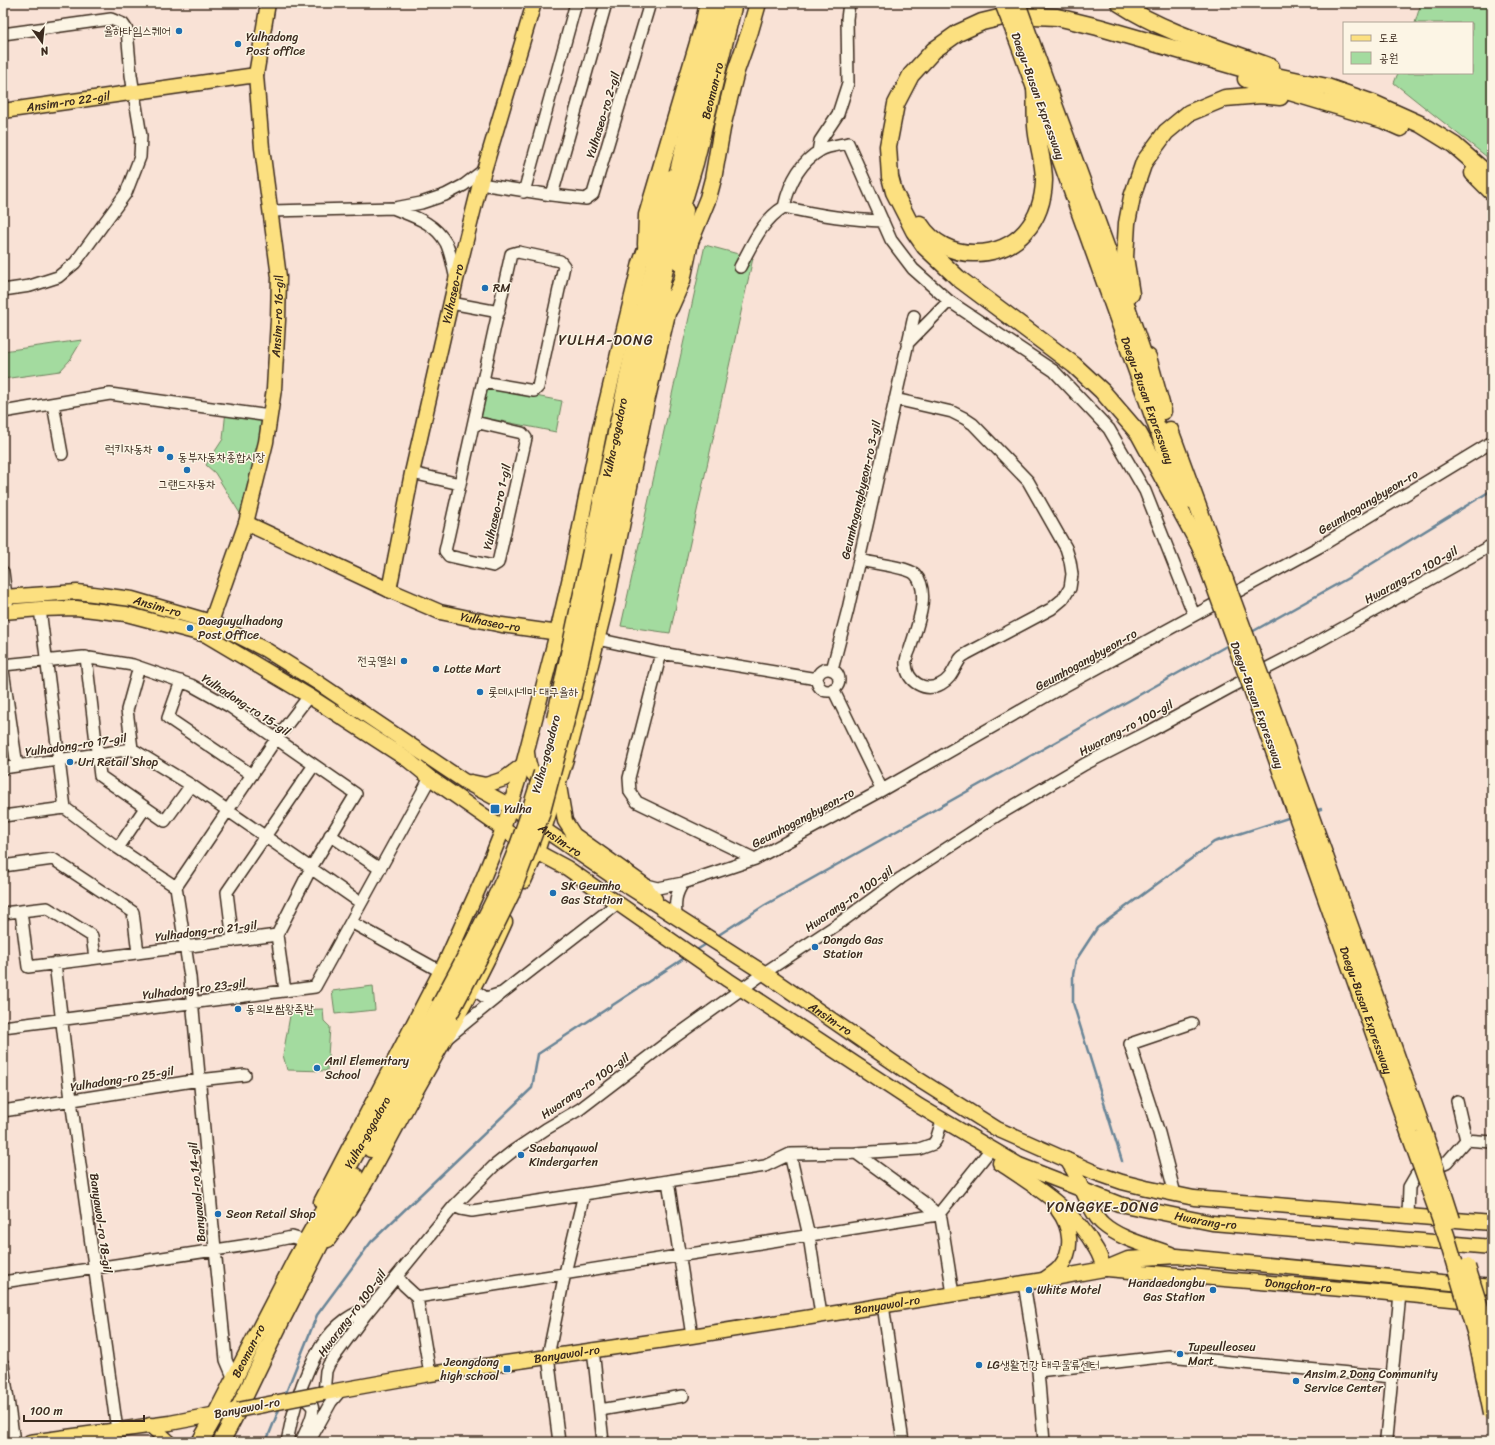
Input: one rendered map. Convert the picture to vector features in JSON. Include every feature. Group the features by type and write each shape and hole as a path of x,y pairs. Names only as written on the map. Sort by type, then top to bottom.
{"highway":[{"path":"646,245 647,215 703,26 708,3"},
{"name":"Beoman-ro","path":"687,133 722,3"},
{"name":"Beoman-ro","path":"690,178 734,3"},
{"path":"670,308 682,281 690,242 708,198 723,123 736,71 758,3"},
{"name":"Daegu-Busan Expressway","path":"1003,3 1024,40 1108,252 1220,584 1484,1321 1492,1360"},
{"name":"Daegu-Busan Expressway","path":"1017,3 1035,89 1202,550 1220,584"},
{"path":"1119,3 1154,23 1373,103 1420,124 1454,145 1492,178"},
{"path":"1202,550 1139,434 1102,391 1068,360 958,278 925,247 919,239 894,192 890,177 888,146 896,104 911,75 934,50 958,33 982,22 1011,15 1057,17 1106,29 1248,70 1327,87"},
{"path":"1035,89 1036,127 1042,156 1044,179 1040,207 1030,227 1012,244 991,252 964,253 950,249 936,242 924,231 913,213 905,196 900,180 898,137 907,103 930,67 953,46 980,32 1016,24 1057,27 1096,36 1183,60 1383,120 1419,136 1451,156 1478,177 1492,192"},
{"path":"1163,412 1132,304 1125,256 1132,197 1144,162 1166,132 1189,113 1225,98 1261,95 1340,108"},
{"name":"Yulha-gogadoro","path":"303,1262 351,1183 444,1010 488,941 512,892 541,815 572,698 597,551 637,334 687,133"},
{"name":"Yulha-gogadoro","path":"597,551 669,250 690,178"},
{"name":"Daegu-Busan Expressway","path":"1418,1136 1476,1335 1492,1414"},
{"name":"Beoman-ro","path":"200,1442 234,1379 303,1262"},
{"name":"Beoman-ro","path":"221,1442 238,1410 303,1262"}],"main road":[{"name":"Ansim-ro 16-gil","path":"211,622 246,523 266,442 274,389 279,277 262,148 256,75 268,3"},
{"name":"Yulhaseo-ro","path":"389,590 412,473 456,280 484,169 534,3"},
{"name":"Ansim-ro 22-gil","path":"3,111 256,75"},
{"path":"303,1262 302,1240 331,1180 440,971 483,880 503,830 515,809 523,765 570,577 600,428 640,263 687,133"},
{"path":"303,1262 346,1216 489,960 537,852 559,786 572,740 607,601 647,402 670,308 678,265 690,178"},
{"name":"Yulhaseo-ro","path":"246,523 389,590 440,612 502,624 597,639"},
{"name":"Ansim-ro","path":"4,597 77,592 132,599 211,622 266,650 464,781 515,809 615,878 764,973 913,1076 975,1116 997,1129 1067,1160"},
{"name":"Ansim-ro","path":"6,612 76,608 126,614 206,635 309,696 408,760 430,778 503,830 537,852 567,868 741,989 918,1106"},
{"path":"527,749 529,767 533,773 543,782 559,786"},
{"path":"464,781 486,785 504,779 523,765"},
{"path":"559,786 565,821 574,835 643,884 664,909"},
{"path":"483,880 493,880 509,886 514,902"},
{"path":"918,1106 940,1127 987,1154 1063,1207 1087,1235 1097,1250 1104,1269 1128,1259 1177,1256 1492,1287"},
{"name":"Hwarang-ro","path":"918,1106 1019,1165 1119,1204 1212,1223 1492,1247"},
{"path":"1067,1160 1102,1224 1120,1236 1177,1256"},
{"name":"Hwarang-ro","path":"1067,1160 1096,1174 1122,1182 1175,1194 1217,1200 1492,1223"},
{"path":"1043,1280 1058,1269 1064,1261 1070,1245 1069,1232 1065,1219 1044,1193"},
{"name":"Banyawol-ro","path":"30,1442 216,1414 430,1374 593,1349 692,1336 1104,1269"},
{"name":"Dongchon-ro","path":"1104,1269 1492,1303"},
{"path":"150,1425 169,1442"}],"street":[{"path":"524,192 576,3"},
{"path":"552,196 606,3"},
{"name":"Yulhaseo-ro 2-gil","path":"480,184 552,196 586,199 593,194 650,3"},
{"path":"818,152 820,141 838,114 848,83 847,19 849,3"},
{"path":"3,34 111,19 123,24 127,30 133,93 141,136 140,156 126,193 75,263 58,277 30,286 3,290"},
{"path":"740,267 763,225 784,207 788,191 799,169 822,149 848,143 891,240 913,269 949,301 1054,371 1110,429 1146,491 1194,615"},
{"path":"271,211 395,208 421,203 446,195 464,185 484,169"},
{"path":"784,207 851,220 883,221"},
{"path":"395,208 420,218 435,228 446,244 456,280"},
{"name":"Yulhaseo-ro 1-gil","path":"473,427 479,423 522,433 526,438 498,563 494,566 449,556 446,551 460,484 511,254 518,252 560,261 564,266 538,388 534,391 483,382"},
{"path":"907,344 949,301"},
{"path":"451,302 499,312"},
{"name":"Geumhogangbyeon-ro 3-gil","path":"832,670 859,560 914,316"},
{"path":"3,412 110,394 270,416"},
{"path":"859,560 905,569 913,573 919,579 923,591 920,613 906,663 908,674 914,682 922,686 932,688 948,679 955,671 959,659 1050,609 1063,599 1070,588 1072,574 1066,548 1028,481 1018,470 973,424 964,418 952,412 895,399"},
{"path":"53,404 62,454"},
{"name":"Geumhogangbyeon-ro","path":"643,884 658,888 683,882 755,859 882,790 1050,694 1319,547 1492,442"},
{"path":"412,473 460,484"},
{"name":"Hwarang-ro 100-gil","path":"324,1393 326,1371 329,1364 365,1315 454,1206 494,1166 513,1151 580,1109 741,989 841,922 907,874 998,815 1085,764 1314,644 1492,545"},
{"path":"3,572 6,612"},
{"path":"40,609 65,808"},
{"path":"597,639 662,653 817,679"},
{"path":"662,653 628,778 630,792 638,802 755,859"},
{"path":"86,657 100,776 165,821 191,784"},
{"name":"Yulhadong-ro 15-gil","path":"3,665 86,657 139,667 191,685 229,706 356,794 330,836"},
{"path":"132,749 127,710 139,667"},
{"path":"3,670 17,766"},
{"path":"823,670 832,670 837,674 839,681 836,687 826,690 822,689 818,683 818,676 823,670"},
{"path":"181,681 168,718 252,775"},
{"path":"833,689 882,790"},
{"path":"3,816 65,808 118,848 176,887 276,739 309,696"},
{"name":"Yulhadong-ro 17-gil","path":"3,768 132,749 191,784 361,903"},
{"path":"233,941 227,892 314,765"},
{"name":"Yulhadong-ro 23-gil","path":"3,1027 315,987 430,778"},
{"path":"118,848 145,808"},
{"path":"285,990 277,935 311,868 330,836 380,869"},
{"path":"3,866 53,859 133,912 138,953"},
{"path":"676,917 676,893 683,882"},
{"name":"Banyawol-ro 14-gil","path":"176,887 192,1002 226,1360 234,1379"},
{"path":"444,1041 502,993 618,903"},
{"path":"3,913 47,908 92,936 95,958"},
{"name":"Yulhadong-ro 21-gil","path":"20,910 28,967 277,935"},
{"path":"351,922 440,971"},
{"name":"Banyawol-ro 18-gil","path":"55,963 71,1100 117,1430"},
{"path":"474,986 477,992 486,998 502,993"},
{"path":"1175,1194 1159,1133 1130,1044 1192,1023"},
{"name":"Yulhadong-ro 25-gil","path":"3,1110 199,1080 245,1075"},
{"path":"1457,1101 1466,1140"},
{"path":"454,1206 461,1209 472,1210 765,1166 790,1154 856,1153 919,1149 933,1144 936,1140 940,1127"},
{"path":"1466,1140 1492,1142"},
{"path":"1408,1216 1409,1187 1416,1175 1447,1162 1466,1140"},
{"path":"856,1153 926,1204 941,1218 953,1294"},
{"path":"790,1154 809,1236 821,1315"},
{"path":"417,1297 938,1215 987,1154"},
{"path":"668,1181 692,1336"},
{"path":"559,1442 548,1356 565,1273 584,1194"},
{"path":"3,1282 268,1242 292,1237 302,1240"},
{"path":"397,1276 417,1297 430,1374"},
{"path":"1024,1283 1038,1370 1044,1442"},
{"path":"1386,1438 1400,1294"},
{"path":"883,1305 903,1442"},
{"path":"287,1442 293,1414 304,1381 320,1346 328,1334 350,1316 359,1312 365,1315"},
{"path":"593,1349 604,1442"},
{"path":"1038,1370 1169,1356 1392,1377"},
{"path":"3,1364 14,1442"},
{"path":"309,1442 331,1402 341,1390"},
{"path":"600,1410 683,1396"},
{"path":"301,1442 313,1412 312,1406 303,1397"}],"green space":[{"path":"1421,3 1492,3 1492,161 1394,83 1398,74 1473,74 1473,22 1415,22"},
{"path":"705,245 753,258 670,633 621,626"},
{"path":"82,340 70,360 60,371 3,379 3,351"},
{"path":"487,387 562,401 556,432 481,417"},
{"path":"226,410 270,416 246,523 215,473 206,465 223,439"},
{"path":"373,986 375,1010 335,1014 332,991"},
{"path":"323,1009 324,1021 330,1027 327,1071 287,1070 283,1055 291,1010"}],"waterway":[{"path":"1250,633 1350,577 1492,490"},
{"path":"717,936 765,905 1230,644"},
{"path":"1314,811 1321,809"},
{"path":"1122,1161 1073,1003 1073,975 1076,960 1097,928 1214,842 1291,817"},
{"path":"695,951 708,943"},
{"path":"285,1395 317,1315 371,1242 532,1088 538,1054 686,957"},
{"path":"266,1442 280,1407"}],"place":[{"name":"율하타임스퀘어","path":"179,31"},
{"name":"Yulhadong Post office","path":"238,44"},
{"name":"RM","path":"485,288"},
{"name":"럭키자동차","path":"161,449"},
{"name":"동부자동차종합시장","path":"170,457"},
{"name":"그랜드자동차","path":"187,470"},
{"name":"Daeguyulhadong Post Office","path":"190,628"},
{"name":"전국열쇠","path":"404,661"},
{"name":"Lotte Mart","path":"436,669"},
{"name":"롯데시네마 대구율하","path":"480,692"},
{"name":"Uri Retail Shop","path":"70,762"},
{"name":"Yulha","path":"495,809"},
{"name":"SK Geumho Gas Station","path":"553,893"},
{"name":"Dongdo Gas Station","path":"815,947"},
{"name":"동의보쌈왕족발","path":"238,1009"},
{"name":"Anil Elementary School","path":"317,1068"},
{"name":"Saebanyawol Kindergarten","path":"521,1155"},
{"name":"Seon Retail Shop","path":"218,1214"},
{"name":"White Motel","path":"1029,1290"},
{"name":"Handaedongbu Gas Station","path":"1213,1290"},
{"name":"Tupeulleoseu Mart","path":"1180,1354"},
{"name":"LG생활건강 대구물류센터","path":"979,1365"},
{"name":"Jeongdong high school","path":"507,1369"},
{"name":"Ansim 2 Dong Community Service Center","path":"1296,1381"}],"district":[{"name":"YULHA-DONG","path":"606,340"},
{"name":"YONGGYE-DONG","path":"1103,1207"}]}
